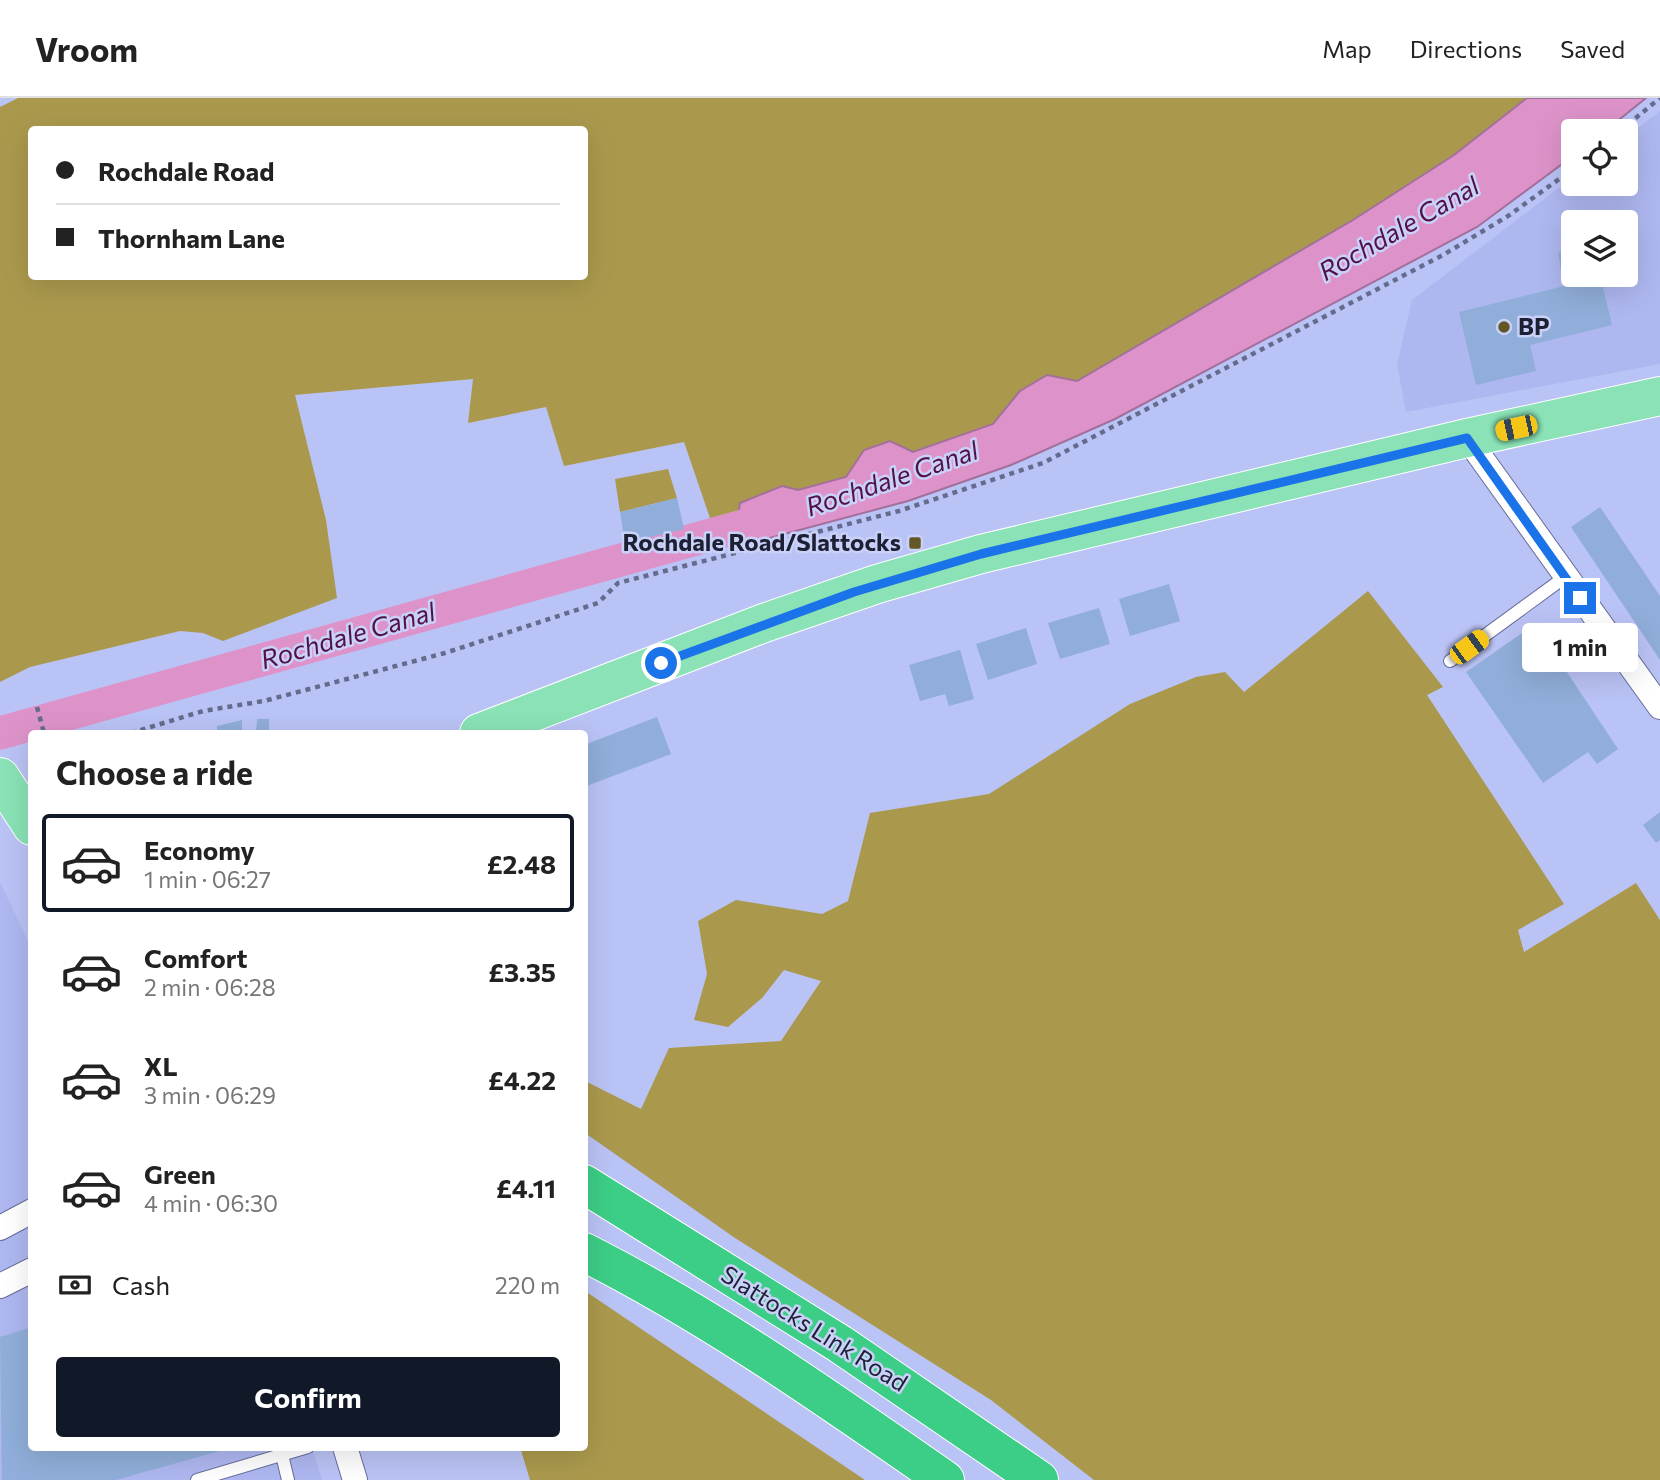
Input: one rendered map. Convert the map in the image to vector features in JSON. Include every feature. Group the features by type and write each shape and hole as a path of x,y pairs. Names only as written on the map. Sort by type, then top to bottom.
{"highway":[{"name":"Slattocks Link Road","path":"588,1187 839,1344 1039,1480"},
{"name":"Slattocks Link Road","path":"588,1254 633,1276 811,1387 945,1480"}],"main road":[{"path":"487,730 764,623 877,584 981,554 1467,438 1660,396"},
{"path":"0,776 28,789"},
{"path":"0,776 28,820"}],"street":[{"path":"1467,438 1564,577 1660,707"},
{"path":"0,1228 28,1213"},
{"path":"0,1286 28,1272"},
{"path":"346,1451 355,1480"}],"lane":[{"path":"1450,661 1564,577"},
{"path":"197,1480 295,1451"},
{"path":"282,1455 288,1480"}],"path":[{"path":"1635,119 1660,98"},
{"path":"141,730 203,711 264,701 445,653 598,603 618,583 899,511 1043,463 1443,255 1508,216 1561,178"},
{"path":"37,707 43,730"}],"shaded area":[{"path":"18,98 1526,98 1454,155 1353,220 1076,382 1047,375 1020,391 993,424 912,452 890,441 864,450 846,477 798,490 712,524 684,442 564,466 546,407 468,423 473,379 295,395 326,520 337,598 223,641 203,633 180,631 30,667 0,682 0,107"},
{"path":"1660,111 1660,364 1406,412 1397,364 1412,300 1561,186 1561,196 1638,196 1638,128"},
{"path":"668,469 677,498 620,512 615,479"},
{"path":"1368,591 1443,687 1427,695 1564,904 1518,930 1524,952 1636,883 1660,920 1660,1480 1094,1480 991,1400 735,1238 588,1135 588,1082 641,1109 669,1048 781,1041 821,981 784,970 762,998 728,1027 694,1020 707,974 698,921 736,900 822,914 848,901 870,813 989,794 1130,704 1196,677 1225,672 1244,692"},
{"path":"0,882 28,941 28,1451 313,1451 322,1480 0,1480"},
{"path":"588,1293 865,1480 530,1480 521,1451 588,1451"}],"water":[{"path":"1527,98 1646,98 1620,119 1561,119 1561,165 1477,227 1115,419 1011,465 908,501 762,540 737,536 717,543 712,524 738,516 740,503 782,486 798,490 846,477 864,450 890,441 913,452 993,424 1020,391 1047,375 1077,381 1353,220 1454,155"}],"building":[{"path":"1561,287 1603,287 1612,325 1530,345 1536,371 1476,385 1459,312"},
{"path":"677,498 684,529 625,543 620,512"},
{"path":"1600,507 1660,596 1660,660 1571,527"},
{"path":"1169,584 1180,621 1130,636 1119,599"},
{"path":"1099,608 1110,644 1060,659 1048,623"},
{"path":"1535,624 1618,749 1597,764 1588,752 1543,783 1466,672"},
{"path":"1026,628 1037,664 988,680 976,644"},
{"path":"960,650 974,699 949,706 945,694 920,701 909,665"},
{"path":"657,717 671,754 588,785 588,743"},
{"path":"257,719 269,719 269,730 256,730"},
{"path":"242,720 242,730 217,730 217,726"},
{"path":"1660,812 1660,840 1656,843 1643,825"},
{"path":"28,1328 28,1451 219,1451 116,1480 2,1480 0,1337"}],"waterway":[{"name":"Rochdale Canal","path":"0,733 757,522"}],"place":[{"name":"BP","path":"1504,327"},
{"name":"Rochdale Road/Slattocks","path":"915,543"}],"route":[{"path":"661,663 764,623 877,584 981,554 1467,438 1580,598"}]}
